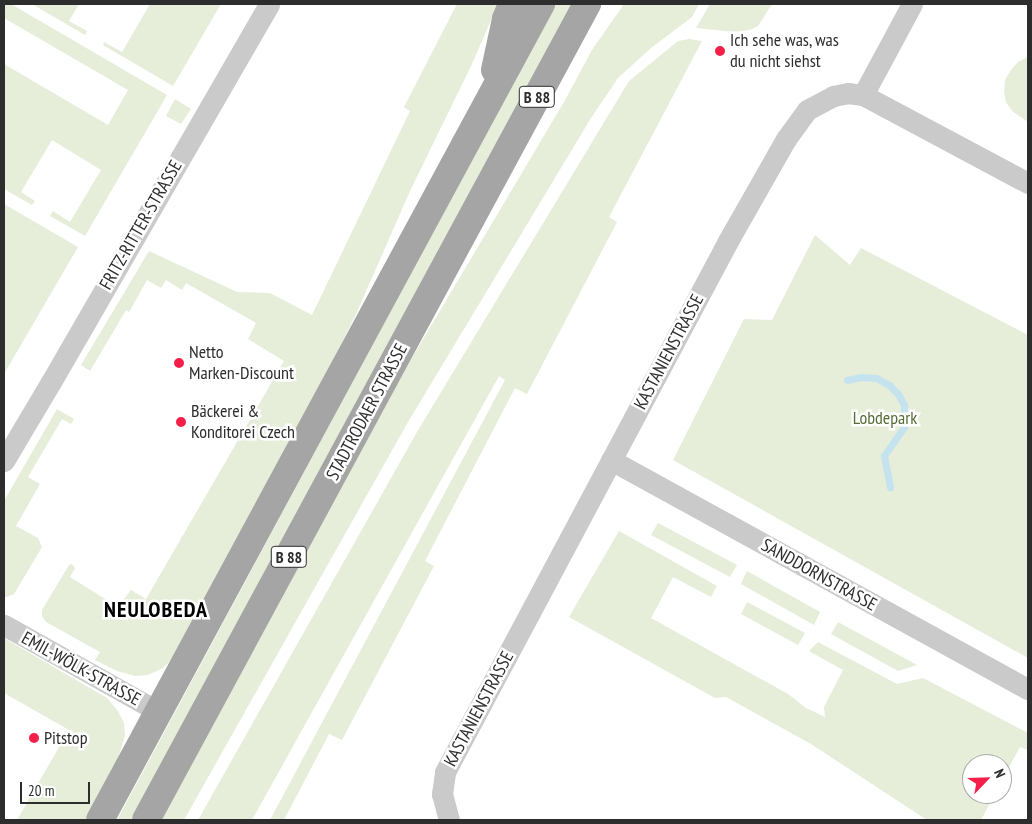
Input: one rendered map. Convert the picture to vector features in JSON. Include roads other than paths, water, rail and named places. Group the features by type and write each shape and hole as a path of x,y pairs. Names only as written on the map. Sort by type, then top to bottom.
{"main road":[{"path":"486,105 506,20 512,4"},
{"name":"B 88","path":"100,820 541,4"},
{"name":"STADTRODAER STRASSE","path":"146,820 582,15 599,4"}],"street":[{"name":"FRITZ-RITTER-STRASSE","path":"7,449 51,382 269,4"},
{"path":"863,95 912,4"},
{"name":"KASTANIENSTRASSE","path":"449,820 442,794 445,772 728,241 796,123 808,110 822,100 848,93 863,95 1028,183"},
{"name":"SANDDORNSTRASSE","path":"610,460 1028,689"},
{"name":"EMIL-WÖLK-STRASSE","path":"4,625 159,712"}],"waterway":[{"path":"847,380 861,377 876,378 889,385 898,394 904,405 904,427 884,456 890,487"}],"place":[{"name":"Ich sehe was, was du nicht siehst","path":"720,51"},
{"name":"Netto Marken-Discount","path":"179,363"},
{"name":"Bäckerei & Konditorei Czech","path":"181,422"},
{"name":"Pitstop","path":"34,738"}],"district":[{"name":"NEULOBEDA","path":"156,610"}],"park label":[{"name":"Lobdepark","path":"885,418"}]}
